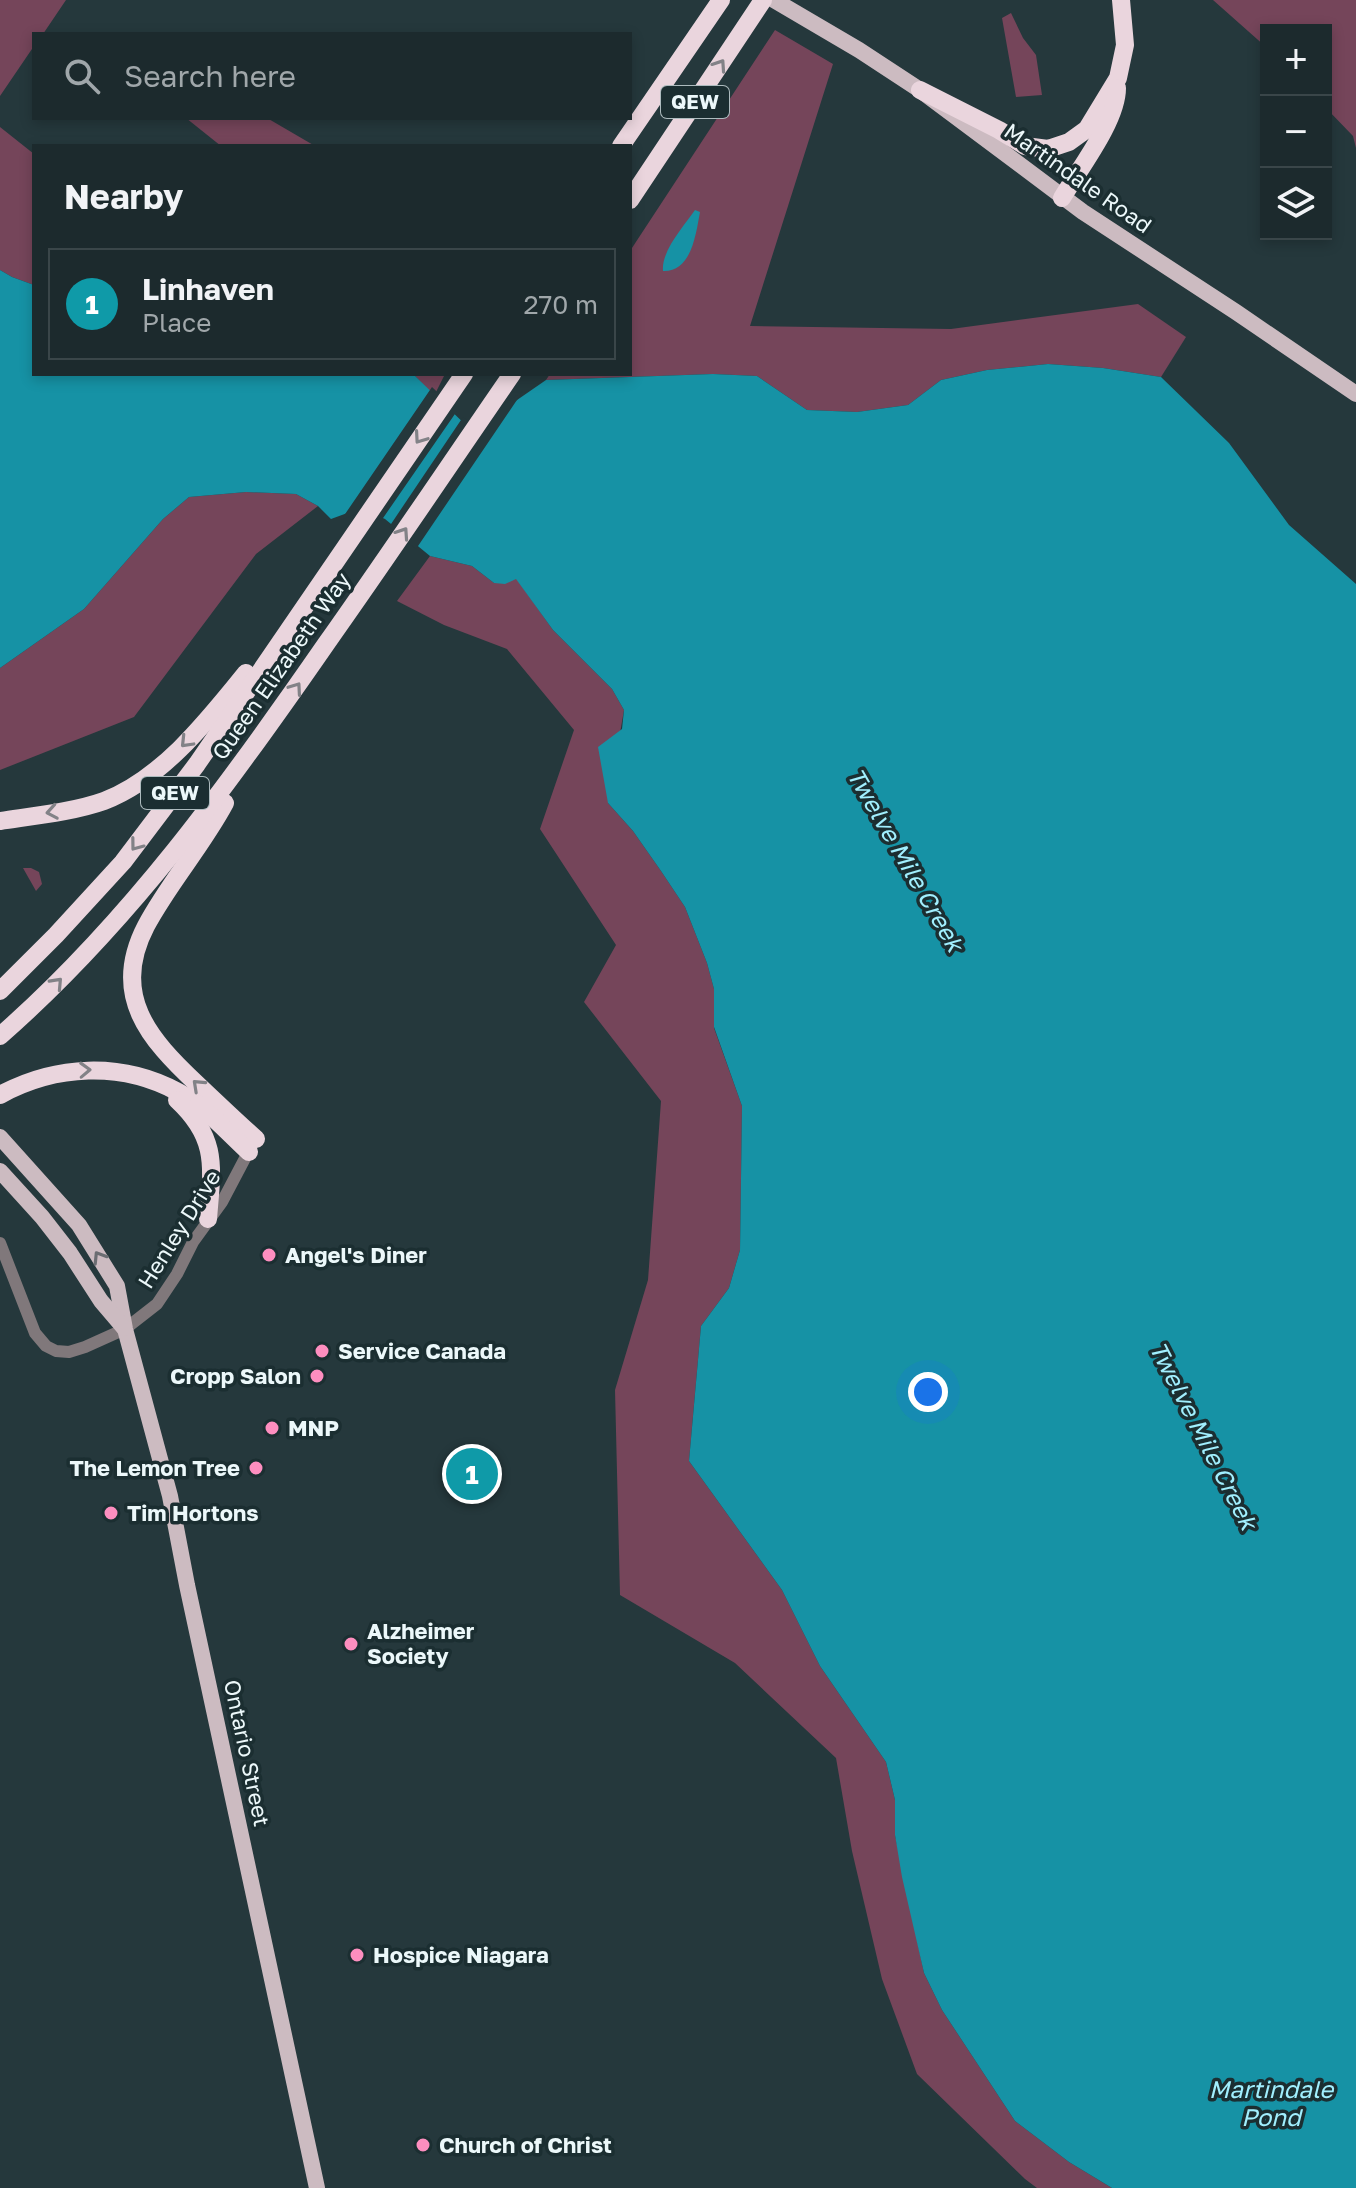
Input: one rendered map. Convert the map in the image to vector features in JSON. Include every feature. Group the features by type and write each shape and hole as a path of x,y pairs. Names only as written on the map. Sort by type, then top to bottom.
{"highway":[{"name":"QEW","path":"622,144 721,0"},
{"path":"1062,198 1091,151 1117,99 1125,45 1121,0"},
{"name":"QEW","path":"632,197 765,1"},
{"path":"920,90 1025,146 1048,149 1069,142 1087,129 1118,78"},
{"name":"Queen Elizabeth Way","path":"0,991 123,862 197,764 463,376"},
{"name":"Queen Elizabeth Way","path":"0,1036 41,1000 118,919 170,857 251,752 511,376"},
{"path":"0,821 103,801 133,786 178,750 213,714 325,574"},
{"path":"251,752 203,839 147,924 135,956 132,980 143,1024 156,1043 252,1145"},
{"path":"0,1095 26,1082 68,1071 122,1073 178,1092 252,1145"},
{"path":"145,1079 168,1092 182,1105 197,1122 207,1141 213,1178 208,1219"}],"main road":[{"name":"Martindale Road","path":"765,1 817,25 920,90 1062,198 1356,394"},
{"name":"Ontario Street","path":"2,1140 79,1225 117,1286 125,1329 170,1496 317,2188"},
{"name":"Ontario Street","path":"0,1171 42,1217 101,1301 125,1329"}],"street":[{"name":"Henley Drive","path":"0,1243 35,1333 46,1346 69,1352 125,1329 157,1304 193,1242 222,1202 252,1145"}],"shaded area":[{"path":"0,0 66,0 44,32 32,32 32,49 0,96"},
{"path":"1213,0 1356,0 1356,148 1353,136 1332,114 1332,24 1260,24 1260,42"},
{"path":"1011,13 1023,38 1036,55 1042,95 1016,97 1002,18"},
{"path":"775,30 833,64 750,326 951,329 1138,304 1186,337 1161,377 1048,364 987,370 941,380 908,405 857,412 807,410 757,376 713,374 546,380 549,376 632,376 632,248"},
{"path":"188,120 270,120 312,144 218,144"},
{"path":"0,127 32,152 32,284 0,270"},
{"path":"415,376 444,376 434,396"},
{"path":"246,492 296,494 318,506 256,554 134,717 0,770 0,668 84,609 163,519 189,497"},
{"path":"430,556 472,566 494,583 516,578 553,630 612,689 624,710 608,803 633,831 685,907 707,963 714,989 714,1028 742,1106 740,1250 729,1288 701,1326 689,1461 782,1590 820,1666 886,1762 895,1800 895,1835 924,1973 942,2010 1015,2121 1069,2162 1112,2188 1037,2188 917,2074 882,1979 852,1851 836,1758 735,1663 620,1595 615,1390 648,1280 661,1101 584,1002 616,945 540,829 574,730 507,649 444,625 397,601"},
{"path":"23,868 39,872 42,884 36,891"}],"water":[{"path":"695,210 700,212 691,250 680,265 663,271 669,247"},
{"path":"0,270 32,284 32,376 415,376 472,431 546,380 713,374 757,376 807,410 857,412 908,405 941,380 987,370 1048,364 1161,377 1229,443 1289,525 1356,584 1356,2188 1112,2188 1069,2162 1015,2121 942,2010 924,1973 902,1877 895,1835 895,1800 886,1762 820,1666 782,1590 689,1461 701,1326 729,1288 740,1250 742,1106 714,1027 714,989 707,963 685,907 633,831 608,803 598,747 622,729 624,710 612,689 553,630 516,579 505,584 494,583 472,566 430,556 385,519 361,508 331,519 318,506 296,494 246,492 189,497 163,519 84,609 0,668"}],"pier":[{"path":"432,387 457,411 381,521 361,512 341,520"},
{"path":"523,391 416,549 389,527 463,417 473,426"}],"place":[{"name":"Angel's Diner","path":"269,1255"},
{"name":"Service Canada","path":"322,1351"},
{"name":"Cropp Salon","path":"317,1376"},
{"name":"MNP","path":"272,1428"},
{"name":"The Lemon Tree","path":"256,1468"},
{"name":"Linhaven","path":"472,1474"},
{"name":"Tim Hortons","path":"111,1513"},
{"name":"Alzheimer Society","path":"351,1644"},
{"name":"Hospice Niagara","path":"357,1955"},
{"name":"Church of Christ","path":"423,2145"}],"water label":[{"name":"Twelve Mile Creek","path":"905,860"},
{"name":"Twelve Mile Creek","path":"1203,1436"},
{"name":"Martindale Pond","path":"1271,2104"}]}
